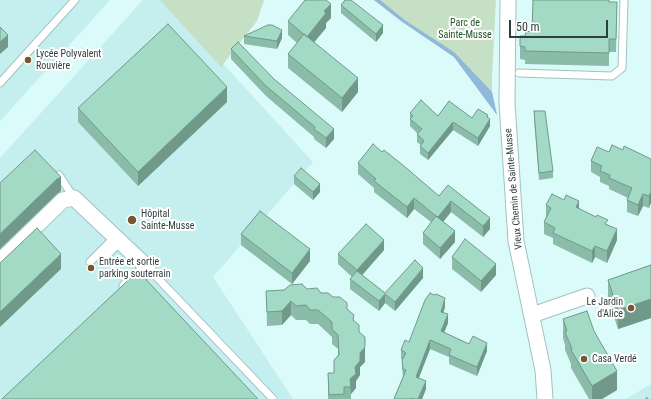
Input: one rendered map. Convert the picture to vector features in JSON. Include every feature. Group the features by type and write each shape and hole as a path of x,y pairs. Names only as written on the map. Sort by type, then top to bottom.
{"street":[{"name":"Vieux Chemin de Sainte-Musse","path":"508,0 507,103 516,241 543,370 545,399"},
{"path":"0,261 63,200 74,198 148,268 119,295"},
{"path":"532,316 587,296"}],"lane":[{"path":"0,84 76,0"},
{"path":"519,73 612,76 622,68 624,0"},
{"path":"59,175 74,198"},
{"path":"101,261 117,239"},
{"path":"90,262 117,239"},
{"path":"148,268 273,399"}],"shaded area":[{"name":"Lycée Polyvalent Rouvière","path":"0,0 110,0 0,121"},
{"name":"Hôpital Sainte-Musse","path":"143,0 165,0 313,162 213,277 293,399 0,399 0,158"},
{"path":"374,0 380,0 406,21 454,52 492,92 497,115 454,57 401,21"},
{"path":"651,384 651,399 626,399"}],"green space":[{"path":"160,0 264,0 257,21 221,67"},
{"name":"Parc de Sainte-Musse","path":"374,0 496,0 492,92 497,115 454,57 401,21"}],"building":[{"path":"305,0 326,0 331,4 324,11 326,13 307,37 288,21"},
{"path":"345,0 351,0 383,25 376,34 341,5"},
{"path":"533,0 609,0 609,2 617,2 616,39 609,39 609,53 525,51 525,47 520,46 520,36 525,36 526,31 532,32"},
{"path":"168,24 227,87 138,172 78,108"},
{"path":"268,25 272,25 282,30 277,41 244,36"},
{"path":"0,27 8,35 0,42"},
{"path":"304,34 358,78 342,98 288,54"},
{"path":"238,42 274,79 334,129 326,138 266,86 231,49"},
{"path":"421,100 438,116 449,101 472,118 478,109 488,115 487,117 490,119 478,138 453,122 428,153 420,146 424,141 417,134 422,129 410,119 413,116 410,113"},
{"path":"534,111 545,111 553,171 539,173"},
{"path":"373,144 382,152 384,150 439,196 448,185 490,218 483,226 451,201 438,217 414,198 407,207 374,181 376,179 358,163"},
{"path":"612,145 623,150 624,146 651,159 651,192 649,196 643,194 638,205 627,200 632,188 609,178 610,175 600,171 602,166 591,161 597,147 609,152"},
{"path":"35,150 61,177 57,179 0,234 0,183"},
{"path":"301,168 320,184 313,192 294,176"},
{"path":"552,194 564,200 566,195 579,201 576,207 596,217 597,215 608,220 605,224 617,229 607,251 595,246 592,251 553,233 555,228 544,222 551,208 546,205"},
{"path":"260,211 310,249 292,273 241,234"},
{"path":"436,216 455,231 440,248 423,233"},
{"path":"366,224 384,240 357,270 338,254"},
{"path":"37,228 61,254 0,312 0,263"},
{"path":"465,239 496,264 481,281 452,257"},
{"path":"415,260 423,268 395,302 385,294 379,301 350,279 357,271 385,293"},
{"path":"651,265 651,299 618,310 608,280"},
{"path":"138,271 258,399 2,399"},
{"path":"302,284 307,289 317,288 321,293 328,293 333,297 340,297 347,303 347,309 354,315 353,320 359,325 359,332 365,337 365,347 360,353 360,361 355,367 356,374 350,379 351,387 344,387 344,394 329,395 328,373 334,373 334,360 339,355 338,335 332,329 332,322 318,310 310,310 306,305 296,306 291,301 282,311 267,312 266,291 284,290 290,285"},
{"path":"430,293 445,298 441,312 448,314 441,331 469,344 473,336 487,343 477,367 449,355 451,349 430,340 416,377 426,381 418,399 394,399 406,370 403,369 402,360 406,353 401,350 405,340 409,342 425,300"},
{"path":"587,311 594,331 617,371 592,386 571,350 572,349 565,332 567,331 563,319"}],"railway":[{"path":"646,399 651,396"}],"place":[{"name":"Lycée Polyvalent Rouvière","path":"28,60"},
{"name":"Hôpital Sainte-Musse","path":"132,220"},
{"name":"Entrée et sortie parking souterrain","path":"91,268"},
{"name":"Le Jardin d'Alice","path":"631,308"},
{"name":"Casa Verdé","path":"584,359"}]}
